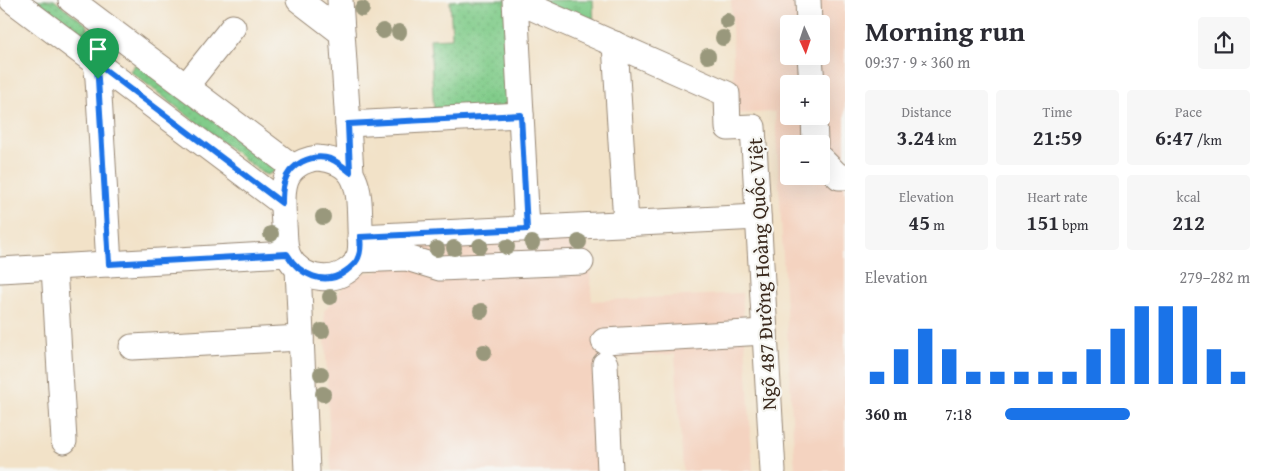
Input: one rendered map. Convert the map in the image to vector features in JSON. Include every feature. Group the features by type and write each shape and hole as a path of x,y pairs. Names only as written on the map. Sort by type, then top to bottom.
{"street":[{"path":"12,0 96,63 277,215 293,261 301,338 308,471"},
{"path":"71,0 293,167"},
{"path":"299,0 342,33"},
{"path":"340,0 350,172"},
{"path":"515,0 527,229"},
{"name":"Ngõ 487 Đường Hoàng Quốc Việt","path":"515,0 727,94 728,128 753,127 773,471"},
{"path":"808,0 809,15"},
{"path":"186,86 232,27"},
{"path":"109,264 96,63 118,35"},
{"path":"615,44 626,223"},
{"path":"348,124 521,115"},
{"path":"0,270 109,264 293,261 312,276 330,278 343,273 359,248 359,196 357,183 350,172 340,163 329,158 306,159 293,167 284,183 277,215"},
{"path":"830,168 839,178 845,177"},
{"path":"359,248 527,229 758,217"},
{"path":"359,248 407,258 440,268 581,262"},
{"path":"54,267 64,441"},
{"path":"610,471 604,353 765,332"},
{"path":"132,347 301,338"}],"shaded area":[{"path":"731,0 845,0 845,471 795,471 775,112 735,114"},
{"path":"587,237 592,301 742,293 753,471 683,471 675,354 595,359 602,471 331,471 324,311 354,273 378,272 377,246"}],"green space":[{"path":"31,0 54,0 86,24 88,33 84,36 78,36"},
{"path":"510,0 516,109 434,113 430,39 452,38 450,1"},
{"path":"531,0 593,0 594,29"},
{"path":"137,62 276,166 275,171 267,175 262,173 130,71"}],"route":[{"path":"96,63 282,203 284,183 293,167 306,159 329,158 340,163 350,172 348,124 521,115 527,229 360,237 361,249 357,260 343,273 330,278 319,278 304,273 293,264 287,254 109,264 98,79 96,63"}]}
